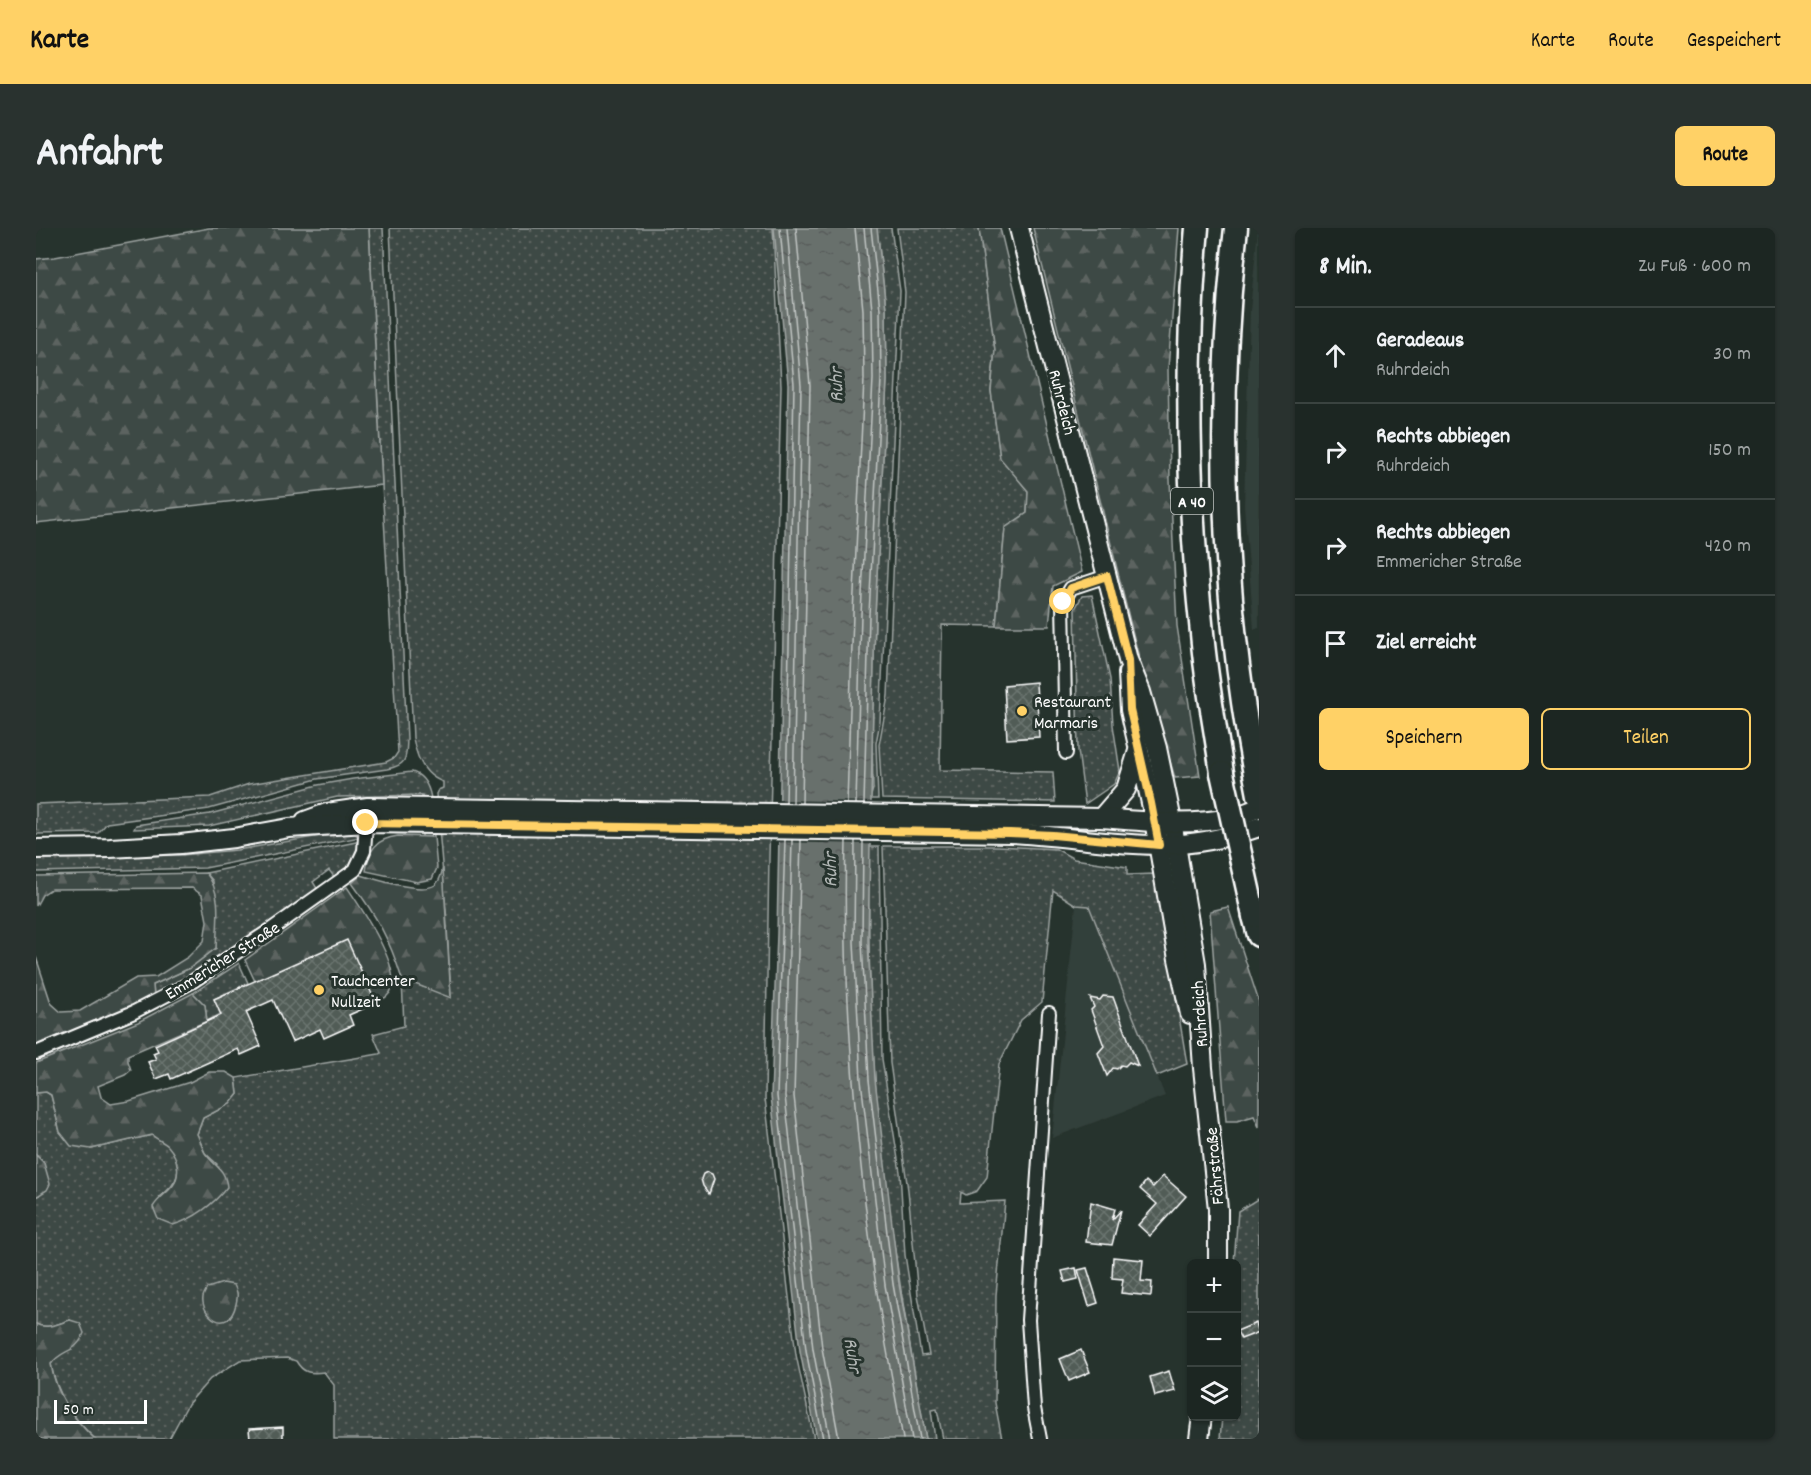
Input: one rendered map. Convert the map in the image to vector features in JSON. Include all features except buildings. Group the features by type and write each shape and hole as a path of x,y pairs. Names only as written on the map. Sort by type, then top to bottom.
{"highway":[{"name":"A 40","path":"1197,228 1192,288 1192,505 1202,634 1222,773 1256,926"},
{"name":"A 40","path":"1236,228 1225,380 1225,500 1233,619 1252,760 1259,795"}],"main road":[{"name":"Ruhrdeich","path":"1018,228 1128,660 1141,692 1156,748 1167,845 1196,964 1203,1068"},
{"name":"Ruhrdeich","path":"1128,660 1130,710 1138,749 1163,821"},
{"path":"1101,818 1126,789 1138,749"},
{"path":"289,828 327,813 368,807 422,815 1010,825 1101,818 1202,821 1232,817 1259,808"},
{"path":"36,849 180,844 234,838 289,828 366,823 422,815"},
{"path":"1010,825 1053,835 1167,845 1200,843 1233,836 1259,827"},
{"name":"Fährstraße","path":"1203,1068 1218,1209 1218,1259"},
{"path":"1199,1439 1201,1421"}],"street":[{"path":"1066,753 1063,602 1071,588 1107,576"},
{"name":"Emmericher Straße","path":"36,1053 134,1012 190,983 279,924 355,870 364,851 366,823"},
{"path":"1040,1439 1034,1408 1028,1320 1049,1013"}],"shaded area":[{"path":"1258,228 1259,628 1254,629 1244,505 1250,311"},
{"path":"1076,905 1089,906 1165,1096 1052,1138"}],"green space":[{"path":"209,228 369,228 382,485 36,523 36,259"},
{"path":"369,228 383,228 407,739 404,760 399,765 387,769 317,779 209,809 107,823 98,833 36,834 36,804 210,797 249,784 386,762 394,758 398,752"},
{"path":"390,228 773,228 781,386 765,1098 796,1355 814,1439 334,1439 334,1385 324,1372 307,1372 296,1361 287,1358 240,1360 210,1379 188,1404 169,1439 95,1439 73,1415 53,1375 51,1364 59,1354 72,1349 70,1320 49,1326 36,1324 36,1197 39,1196 44,1163 36,1155 36,1093 46,1092 51,1095 60,1132 91,1149 152,1135 169,1146 177,1161 178,1174 171,1186 159,1197 217,1164 205,1153 197,1134 203,1118 230,1104 238,1094 236,1078 381,1053 373,1034 404,1026 402,979 451,997 436,794 443,788 443,782 426,770 416,751 413,738"},
{"path":"877,228 891,228 900,291 880,722 876,743 878,799 870,799 873,789 875,615 887,380 886,309"},
{"path":"897,228 979,228 995,350 991,391 1000,457 1028,491 1027,513 1005,528 996,626 942,625 940,770 1053,772 1055,802 882,799 879,745 888,696 905,292"},
{"path":"979,228 1000,228 1082,572 1053,586 1049,626 996,626 1005,528 1027,513 1028,491 1000,458 991,391 995,350"},
{"path":"1033,228 1179,228 1168,369 1170,480 1177,626 1200,776 1175,778 1137,650"},
{"path":"1092,595 1110,679 1113,725 1120,771 1114,784 1085,804 1078,750 1075,609 1082,596"},
{"path":"412,772 420,776 429,790 434,837 422,837 422,795 337,797 209,826 134,829 136,825 210,814 318,785"},
{"path":"350,831 360,837 205,868 36,872 36,858 181,855 237,850"},
{"path":"390,837 434,837 437,868 432,879 417,882 366,871 369,857 375,846"},
{"path":"361,841 355,858 340,875 335,878 329,870 313,882 318,890 298,905 217,960 154,997 153,985 190,968 216,948 213,881 206,873"},
{"path":"883,846 998,846 1056,849 1074,859 1127,867 1127,875 1155,874 1187,1064 1157,1076 1089,906 1076,905 1053,890 1042,1002 1021,1020 999,1064 987,1177 977,1191 966,1195 961,1192 960,1203 1005,1201 996,1295 995,1403 1002,1439 943,1439 937,1409 931,1410 935,1439 926,1439 896,1260 875,1079 869,963 869,847 879,847 882,1059 900,1172 905,1255 921,1356 929,1355 918,1295 908,1190 890,1063"},
{"path":"443,868 451,998 402,979 382,928 352,883 361,875 410,887 429,887 438,881"},
{"path":"206,873 217,899 216,948 190,968 153,985 154,997 36,1047 36,957 51,1003 61,1012 80,1011 136,978 156,977 188,957 204,941 207,921 202,895 192,888 51,889 42,895 36,906 36,876"},
{"path":"347,887 385,951 393,977 392,988 388,995 376,1003 255,981 245,960"},
{"path":"1228,907 1259,1002 1259,1127 1254,1116 1237,1121 1226,1121 1210,911"},
{"path":"239,963 248,983 214,999 221,1014 207,1021 205,1005 193,993"},
{"path":"193,993 205,1005 207,1021 128,1055 131,1070 125,1075 98,1086 101,1097 111,1104 129,1101 190,1082 209,1072 226,1072 236,1078 238,1094 230,1104 203,1118 197,1134 205,1153 224,1176 227,1187 203,1210 173,1225 158,1219 153,1207 176,1180 177,1162 168,1146 152,1135 91,1149 71,1146 60,1132 51,1095 46,1092 36,1093 36,1063 138,1022"},
{"path":"36,1155 44,1163 50,1184 47,1190 36,1197"},
{"path":"1259,1198 1259,1439 1220,1439 1222,1421 1241,1421 1241,1259 1234,1259 1238,1211"},
{"path":"223,1283 234,1285 237,1296 232,1314 227,1320 221,1321 210,1316 203,1304 203,1297 207,1288"},
{"path":"70,1320 80,1323 84,1333 73,1348 60,1355 51,1364 53,1375 67,1405 95,1439 36,1439 36,1324 49,1326"}],"water":[{"name":"Ruhr","path":"774,228 877,228 886,309 887,380 875,615 868,941 875,1079 899,1284 926,1439 817,1439 800,1351 771,1096 777,934 788,384"}],"pier":[{"path":"777,800 873,802 872,844 776,842"}],"place":[{"name":"Restaurant Marmaris","path":"1022,711"},
{"name":"Tauchcenter Nullzeit","path":"319,990"}],"route":[{"path":"366,823 1010,833 1159,845 1130,710 1128,660 1107,576 1071,588 1063,602"}]}
